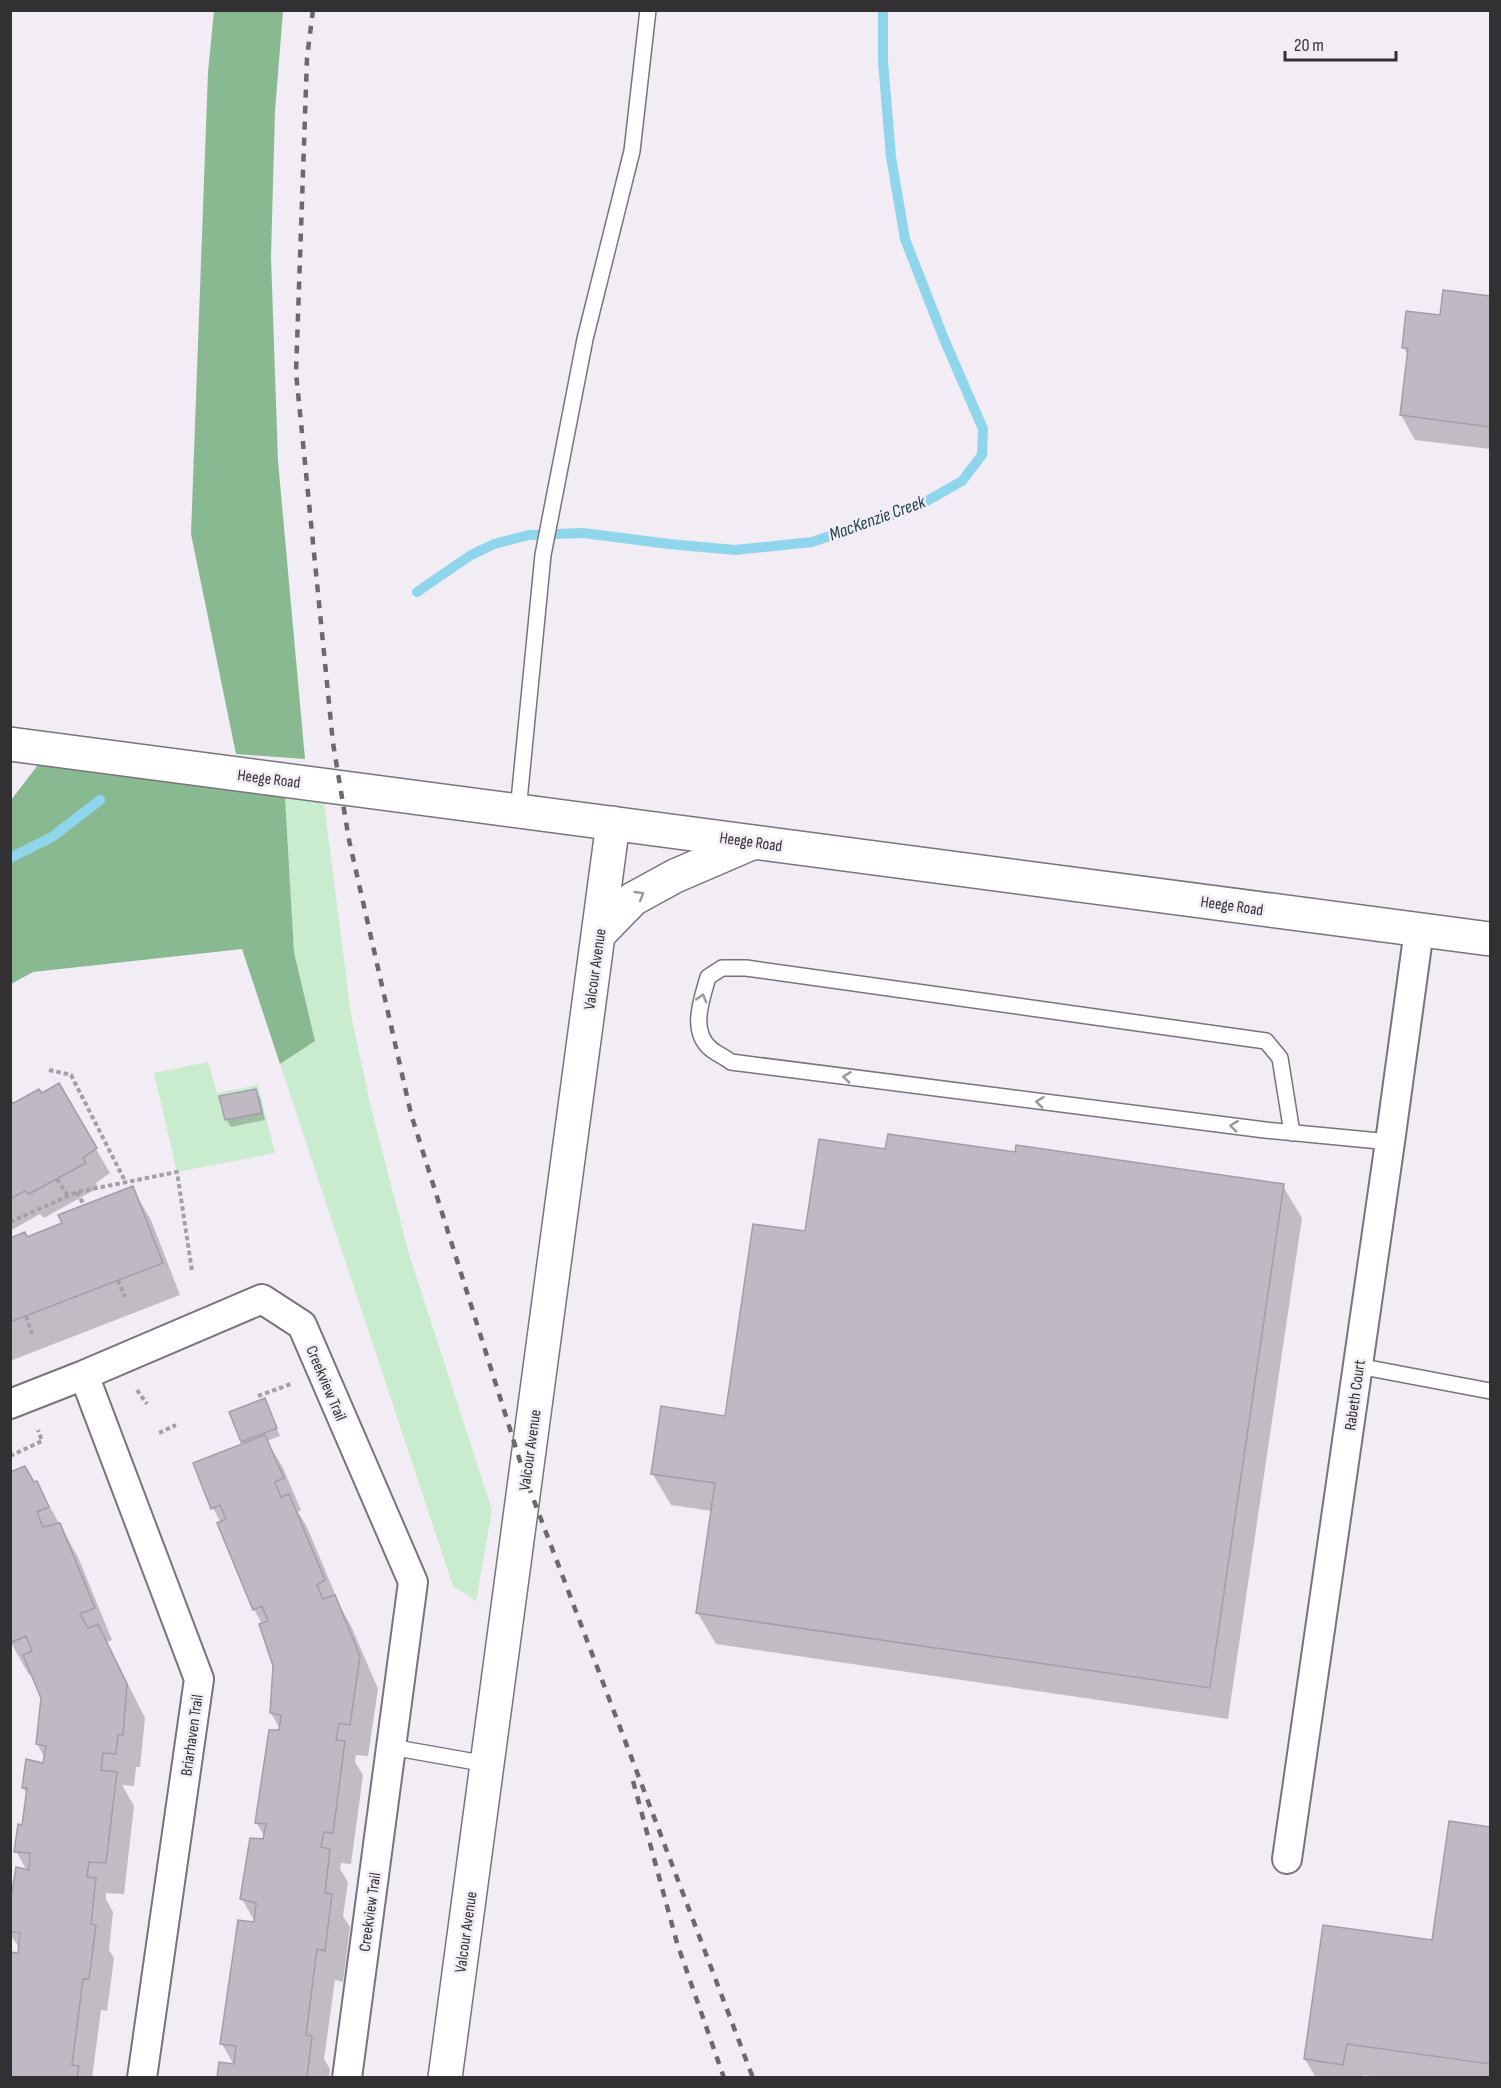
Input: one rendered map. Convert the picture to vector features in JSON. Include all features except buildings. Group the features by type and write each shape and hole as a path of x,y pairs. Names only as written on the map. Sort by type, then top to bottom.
{"street":[{"name":"Heege Road","path":"10,744 1491,939"},
{"name":"Valcour Avenue","path":"445,2078 612,823"},
{"path":"598,935 633,899 675,876 754,842"},
{"name":"Rabeth Court","path":"1287,1859 1419,930"},
{"name":"Creekview Trail","path":"10,1404 262,1299 302,1325 412,1582 346,2078"},
{"name":"Briarhaven Trail","path":"84,1375 200,1679 142,2078"}],"lane":[{"path":"518,811 543,555 585,339 632,152 648,10"},
{"path":"1292,1133 1280,1058 1266,1041 746,968 722,968 708,977 699,1006 699,1030 709,1047 731,1062 1292,1133 1390,1142"},
{"path":"1358,1366 1491,1391"},
{"path":"391,1747 488,1764"}],"path":[{"path":"49,1070 71,1075 126,1183"},
{"path":"10,1222 77,1192 177,1172 192,1270"},
{"path":"57,1179 68,1196"},
{"path":"77,1192 84,1205"},
{"path":"118,1280 124,1297"},
{"path":"26,1316 32,1334"},
{"path":"258,1396 294,1383"},
{"path":"136,1388 147,1404"},
{"path":"159,1433 176,1425"},
{"path":"10,1456 42,1441 36,1427"}],"green space":[{"path":"214,11 283,11 275,111 271,257 278,461 305,759 236,754 191,534 208,72"},
{"path":"38,765 285,797 294,952 315,1041 280,1064 242,949 33,972 11,984 11,800"},
{"path":"285,797 324,803 351,1015 372,1112 409,1254 492,1510 476,1601 453,1586 280,1064 315,1041 294,952"},
{"path":"208,1062 217,1093 258,1085 275,1153 177,1172 154,1073"}],"waterway":[{"name":"MacKenzie Creek","path":"417,592 471,555 494,544 529,535 583,533 735,550 812,542 918,506 962,481 982,455 983,429 944,339 905,239 891,157 883,62 883,10"},
{"name":"MacKenzie Creek","path":"10,858 52,837 100,800"}],"railway":[{"path":"313,10 307,58 296,373 333,743 349,840 411,1114 525,1477 753,2078"},
{"path":"633,1781 677,1943 724,2078"}]}
